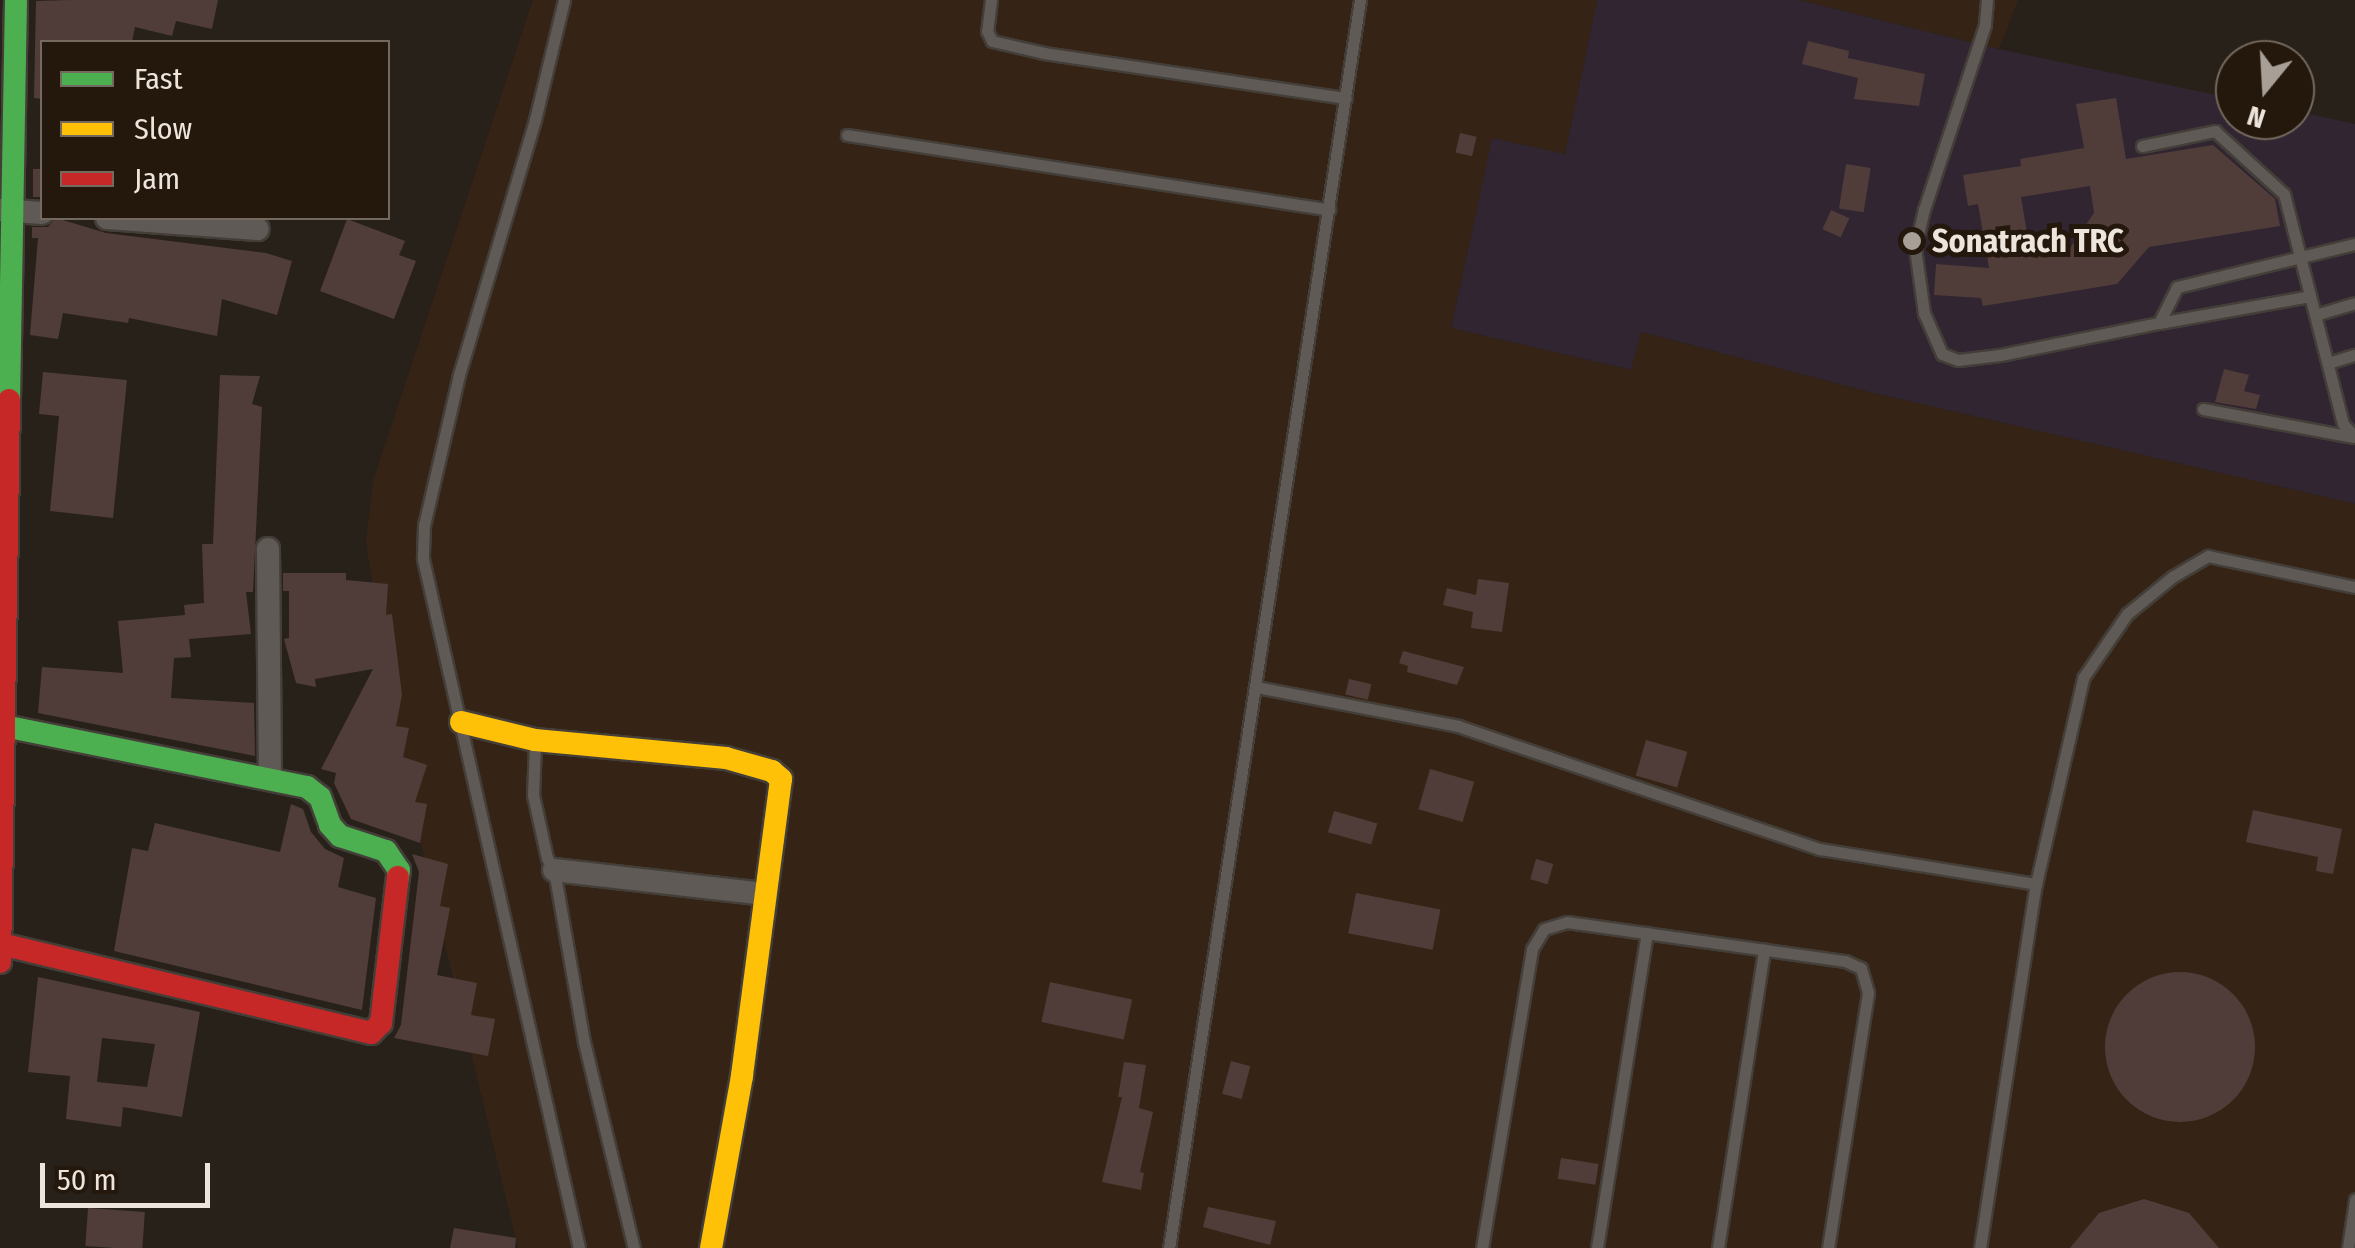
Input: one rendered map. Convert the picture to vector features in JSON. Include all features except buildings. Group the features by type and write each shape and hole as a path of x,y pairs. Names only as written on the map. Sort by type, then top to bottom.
{"street":[{"path":"0,962 6,210 16,0"},
{"path":"6,210 40,213"},
{"path":"134,220 258,229"},
{"path":"268,549 270,779"},
{"path":"460,722 535,740 726,758 772,771 781,779 742,1076 711,1248"},
{"path":"1,944 366,1034 376,1031 381,1023 397,862 386,851 340,836 314,791 4,726"},
{"path":"554,870 764,894"}],"lane":[{"path":"564,0 535,120 459,375 424,525 423,559 579,1248"},
{"path":"992,0 987,30 992,41 1044,53 1346,98"},
{"path":"1169,1248 1360,0"},
{"path":"1986,0 1985,25 1924,209 1915,248 1924,313 1942,354 1958,360 2000,354 2310,296"},
{"path":"2142,146 2215,131 2284,194 2328,363 2353,437 2203,409"},
{"path":"847,135 1329,210"},
{"path":"2160,323 2177,287 2355,244"},
{"path":"2315,315 2355,303"},
{"path":"2328,363 2355,356"},
{"path":"1980,1248 2036,884 2083,678 2128,614 2172,577 2208,556 2355,587"},
{"path":"1256,686 1458,726 1820,849 2036,884"},
{"path":"535,740 532,795 547,858 554,870 584,1042 634,1248"},
{"path":"1482,1248 1535,941 1544,929 1558,922 1854,963 1869,984 1828,1248"},
{"path":"1596,1248 1647,934"},
{"path":"1718,1248 1764,950"},
{"path":"2348,1248 2355,1200"}],"shaded area":[{"path":"533,0 1597,0 1565,154 1492,138 1451,328 1631,370 1641,332 1865,391 2355,504 2355,1248 518,1248 406,781 366,543 373,481"},
{"name":"Sonatrach TRC","path":"1597,0 1799,0 1999,49 2215,95 2215,140 2315,140 2315,115 2355,124 2355,504 1865,391 1642,332 1632,370 1451,328 1492,137 1565,154"},
{"path":"1799,0 2018,0 1999,49"}],"traffic: fast":[{"path":"9,400 16,0"},
{"path":"4,726 307,787 320,797 330,825 340,836 386,851 399,870 398,877"}],"traffic: slow":[{"path":"461,722 535,740 726,758 772,771 781,779 742,1076 711,1248"}],"traffic: jam":[{"path":"0,962 9,400"},
{"path":"1,944 371,1033 381,1023 398,877"}],"place":[{"name":"Sonatrach TRC","path":"1912,241"}]}
